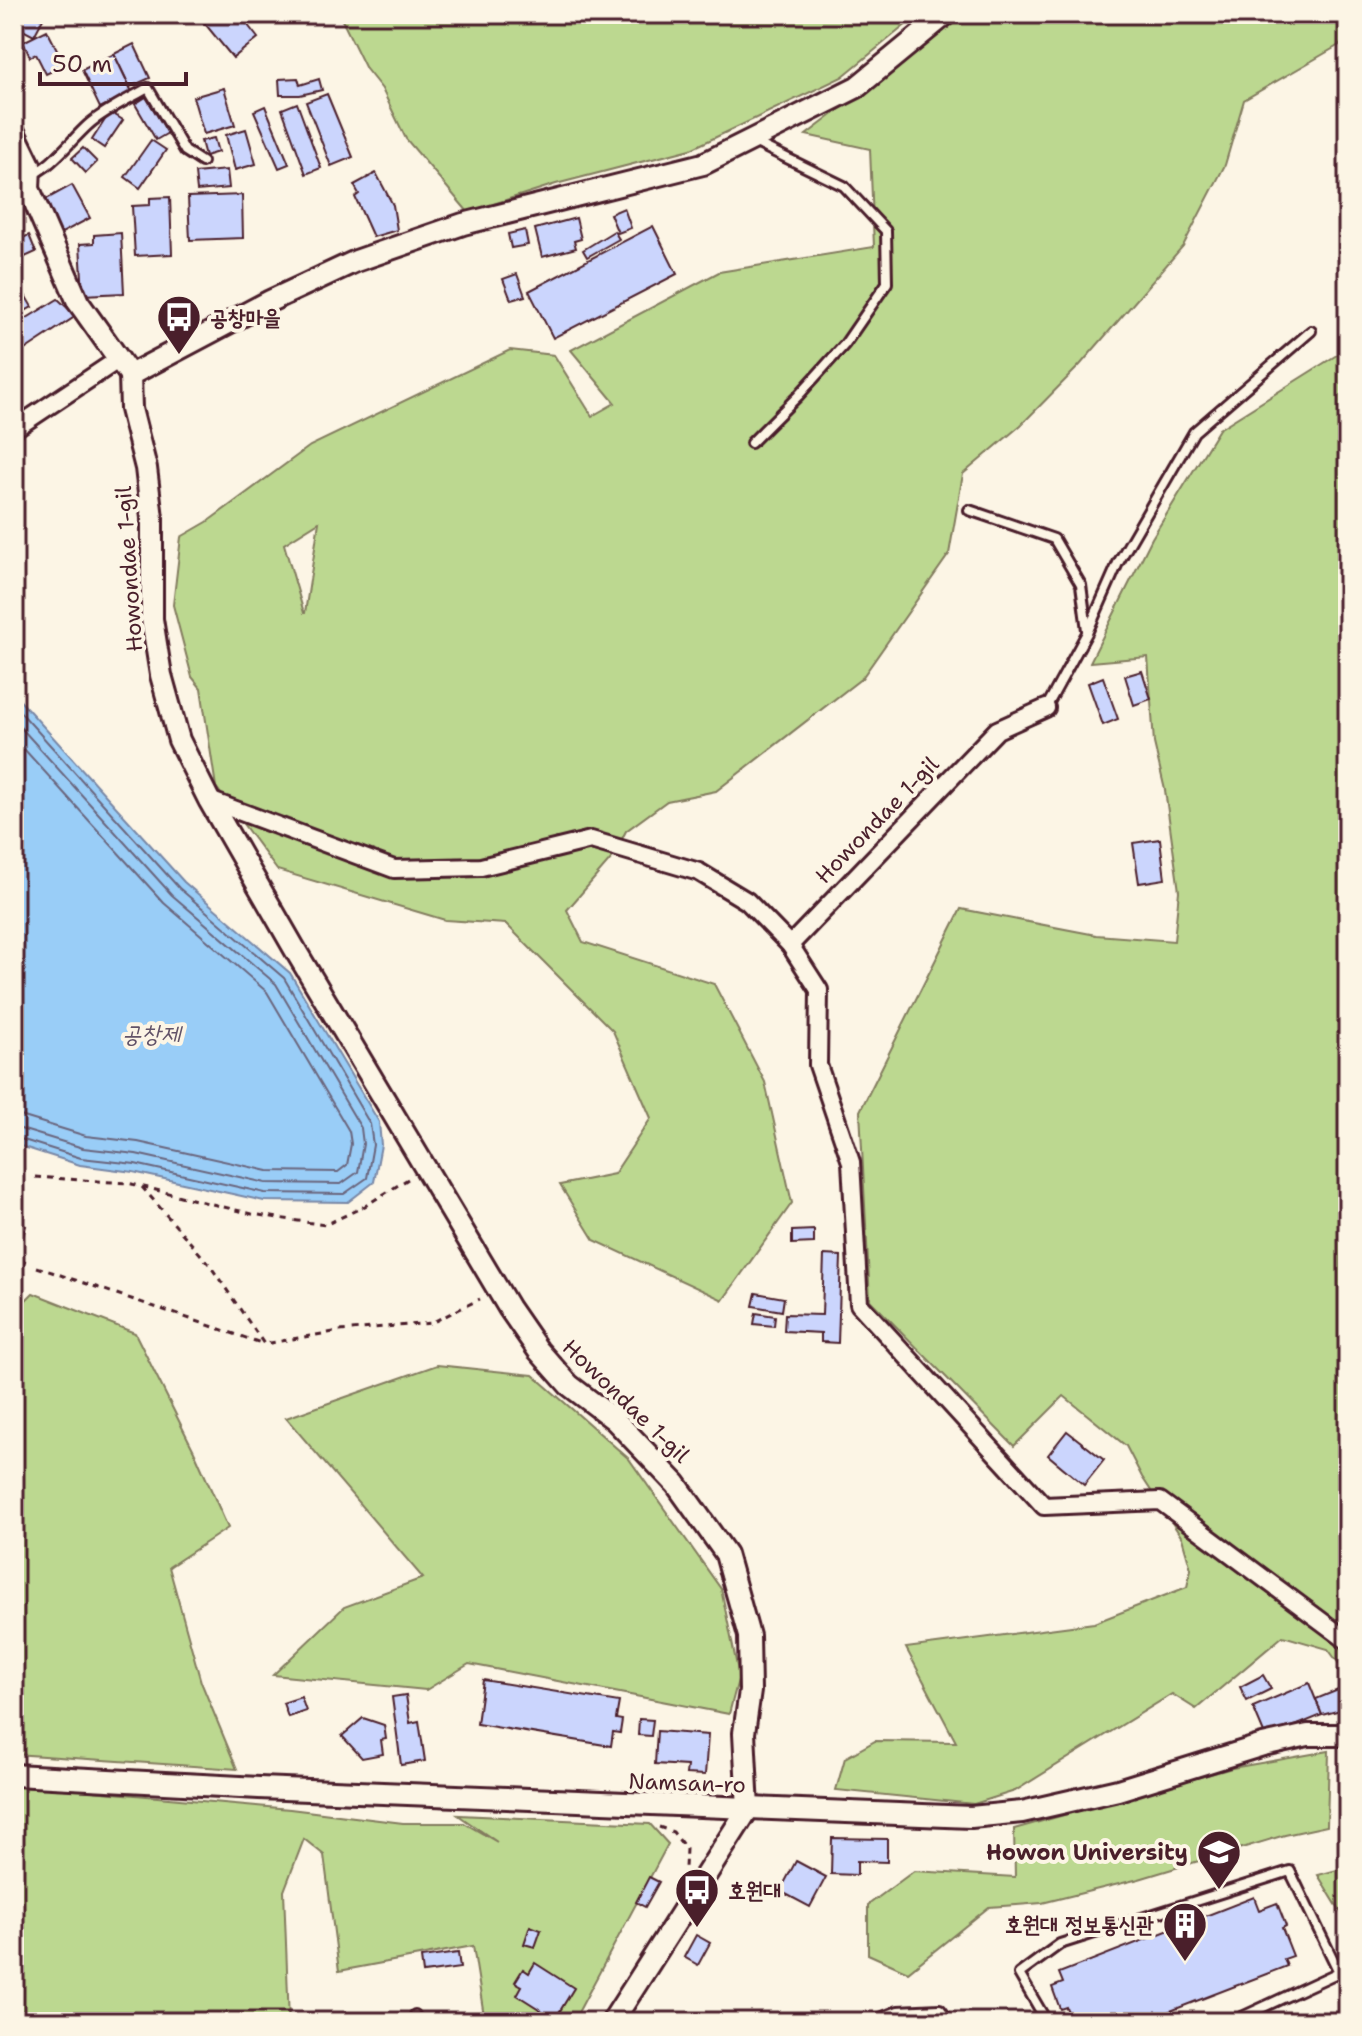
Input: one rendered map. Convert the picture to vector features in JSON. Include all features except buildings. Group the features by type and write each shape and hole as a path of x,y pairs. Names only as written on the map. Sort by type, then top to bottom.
{"street":[{"path":"14,429 124,367 356,261 463,224 703,164 857,87 946,14"},
{"path":"14,132 30,165 22,179 78,302 124,367"},
{"name":"Howondae 1-gil","path":"124,367 146,468 152,518 152,619 161,675 179,740 209,800 498,1291 538,1350 569,1385 615,1420 676,1484 726,1554 749,1636 750,1691 744,1733 748,1809"},
{"name":"Howondae 1-gil","path":"790,945 997,730 1046,708"},
{"path":"209,800 394,869 481,867 591,840 699,872 747,901 790,945 819,990 818,1065 851,1162 859,1304 1044,1506 1160,1501 1348,1641"},
{"name":"Namsan-ro","path":"14,1775 971,1817 1022,1812 1118,1790 1263,1745 1308,1735 1348,1735"},
{"path":"612,2022 748,1809"}],"lane":[{"path":"22,179 64,152 89,124 148,88 185,151 202,162"},
{"path":"751,141 844,186 886,231 887,283 845,344 751,443"},
{"path":"1046,708 1088,631 1118,563 1194,432 1311,331"},
{"path":"969,510 1054,539 1081,585 1088,631"},
{"path":"1047,2022 1019,1974 1060,1944 1290,1871 1339,1972 1231,2022"},
{"path":"870,2022 898,2011 940,2009 950,2022"}],"path":[{"path":"35,1177 128,1183 252,1214 325,1225 365,1206 425,1168"},
{"path":"142,1187 209,1264 264,1344"},
{"path":"37,1267 264,1344 339,1331 431,1323 498,1291"},
{"path":"659,1827 673,1832 686,1849 684,1874"}],"green space":[{"path":"339,14 919,14 842,77 691,149 556,184 468,212 406,139 382,89 366,69"},
{"path":"965,14 1348,14 1348,40 1244,100 1225,165 1183,246 1080,365 1021,425 963,474 949,554 862,678 716,791 667,801 626,831 612,858 567,910 583,942 714,984 765,1082 792,1203 723,1300 594,1240 560,1185 614,1174 651,1118 613,1031 506,924 445,920 277,870 216,787 201,688 192,677 173,605 181,537 207,522 310,446 510,350 554,355 592,416 615,403 571,350 719,272 874,247 870,149 806,135","holes":["319,522 305,613 284,544"]},
{"path":"1348,348 1348,1676 1328,1649 1283,1636 1196,1709 1172,1694 1015,1791 974,1804 836,1790 845,1758 875,1741 956,1742 906,1648 1094,1623 1187,1587 1191,1569 1182,1538 1142,1477 1126,1446 1064,1396 1014,1446 870,1300 860,1111 961,909 1096,935 1174,941 1179,891 1165,790 1154,743 1148,657 1090,662 1152,538 1219,429"},
{"path":"33,1293 135,1333 194,1451 228,1528 169,1567 201,1682 237,1769 14,1754 14,1312"},
{"path":"437,1365 533,1375 629,1459 721,1589 739,1676 729,1714 469,1664 426,1690 273,1675 344,1607 423,1578 286,1418"},
{"path":"1329,1751 1327,1826 1042,1903 989,1907 908,1972 868,1954 868,1905 914,1871 1015,1877 1014,1829 1232,1768"},
{"path":"14,1784 290,1809 403,1823 464,1823 497,1842 458,1815 650,1824 668,1844 573,2022 485,2022 473,1946 339,1971 324,1855 304,1839 284,1891 289,2022 14,2022"},
{"path":"1348,1867 1348,1924 1318,1875"}],"water":[{"name":"공창제","path":"14,694 184,882 290,973 379,1122 381,1145 374,1182 348,1202 264,1201 133,1172 80,1165 14,1144"}],"place":[{"name":"공창마을","path":"179,356"},
{"name":"Howon University","path":"1219,1891"},
{"name":"호원대","path":"697,1929"},
{"name":"호원대 정보통신관","path":"1185,1963"}]}
